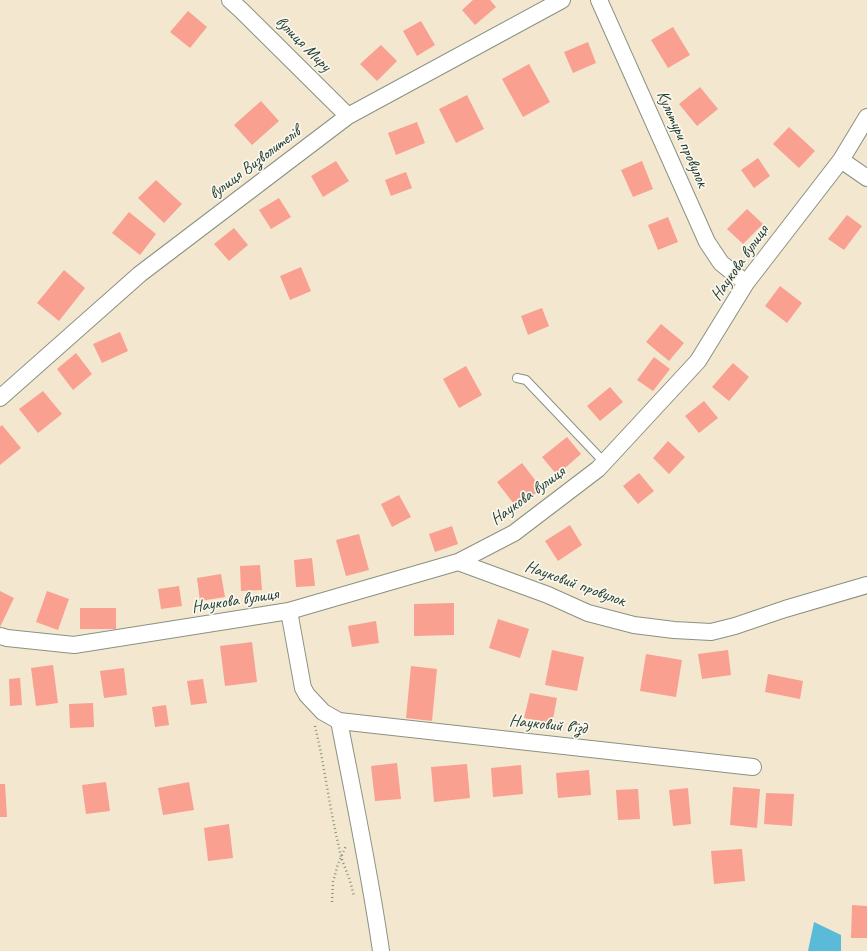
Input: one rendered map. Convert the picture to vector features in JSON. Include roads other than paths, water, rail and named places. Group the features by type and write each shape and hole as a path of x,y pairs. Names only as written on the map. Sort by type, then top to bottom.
{"street":[{"name":"вулиця Миру","path":"230,0 348,116"},
{"name":"вулиця Визволителів","path":"0,398 140,274 348,116 562,0"},
{"name":"Культури провулок","path":"599,0 707,242 721,263 746,283"},
{"name":"Наукова вулиця","path":"0,636 74,645 289,611 458,562 514,533 598,469 698,361 746,283 841,160 867,117"},
{"path":"841,160 867,178"},
{"name":"Науковий провулок","path":"458,562 548,595 588,613 634,625 704,632 711,632 735,626 867,584"},
{"name":"Науковий в'їзд","path":"289,611 303,688 307,695 323,712 338,721 753,767"},
{"path":"338,721 362,834 375,906 381,951"}],"lane":[{"path":"517,378 526,380 604,462"}],"water":[{"path":"814,922 841,935 841,951 808,951"}]}
